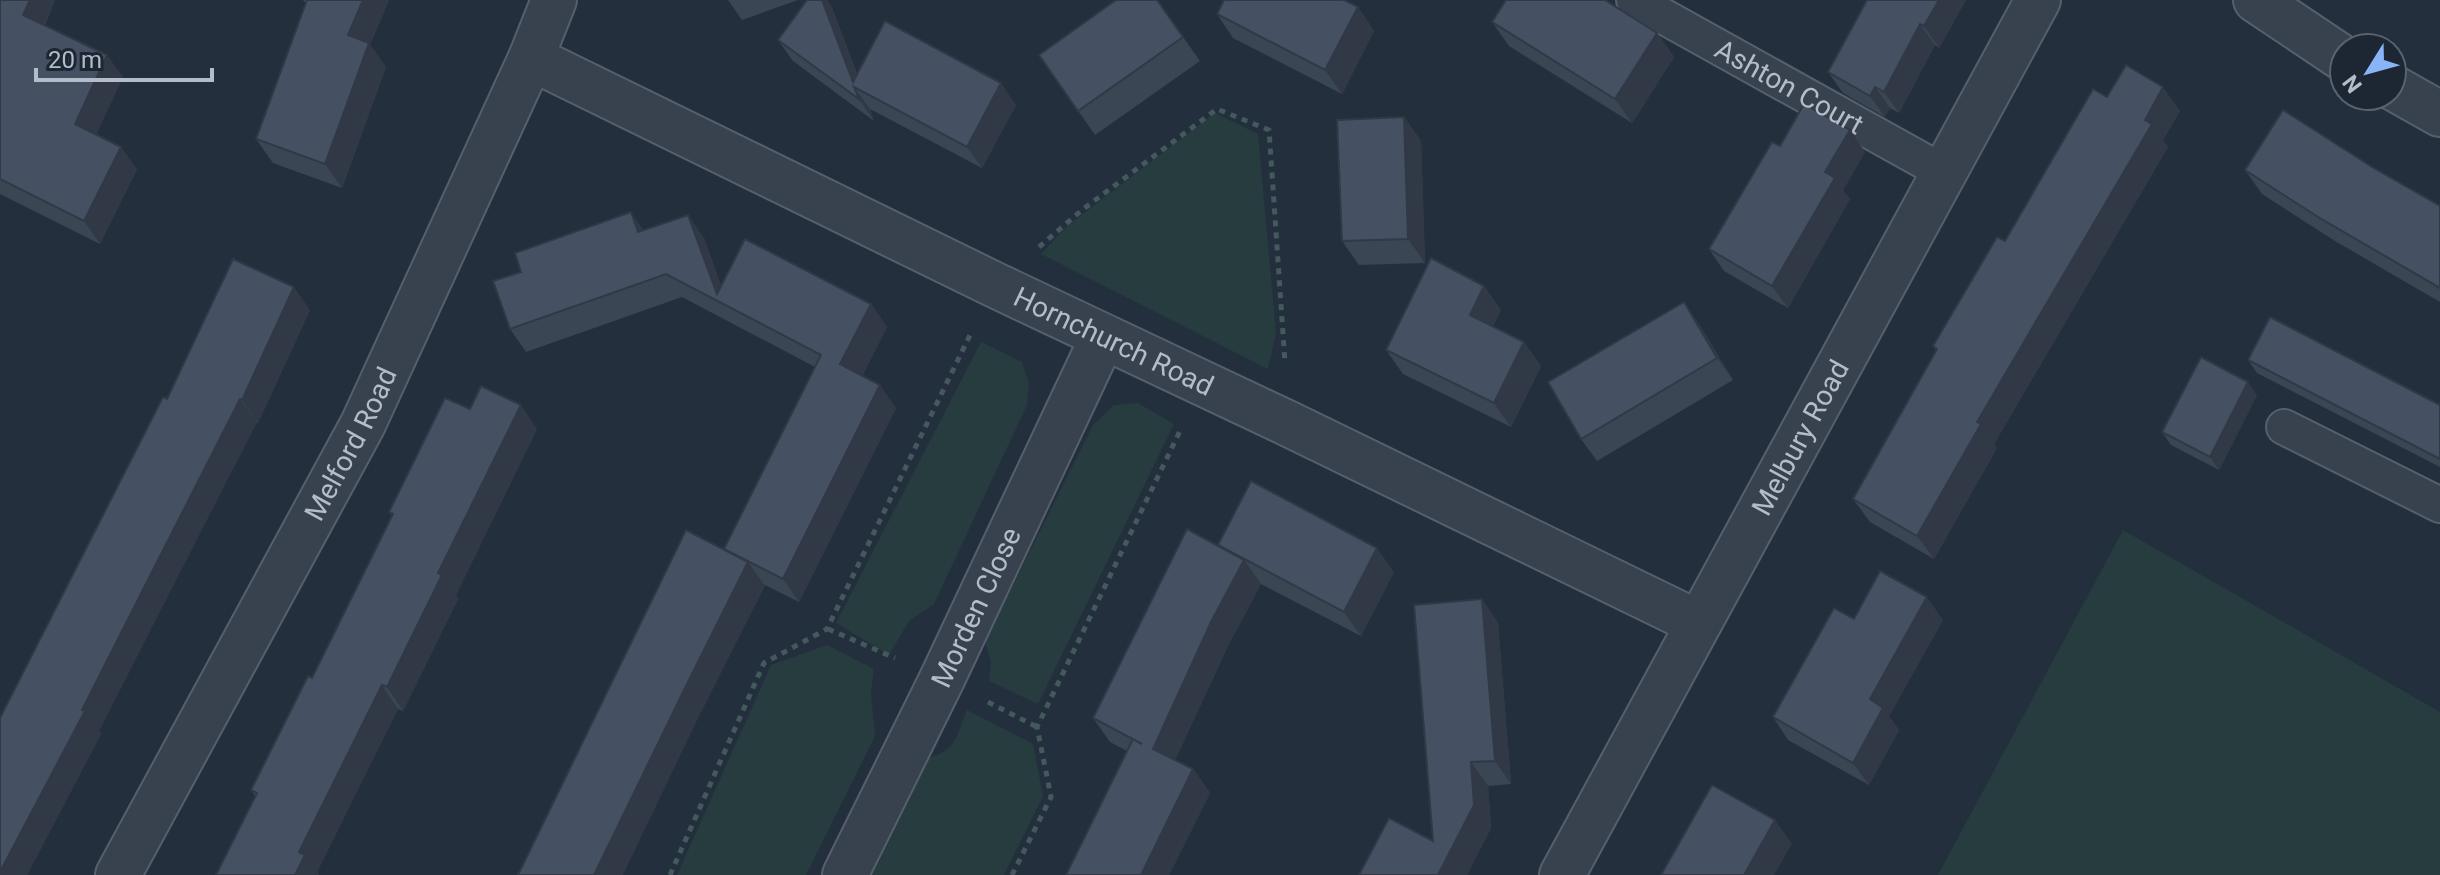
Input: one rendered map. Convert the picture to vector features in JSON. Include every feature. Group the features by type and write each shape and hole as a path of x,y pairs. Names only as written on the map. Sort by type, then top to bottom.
{"street":[{"name":"Melford Road","path":"118,875 363,424 531,58 554,0"},
{"name":"Melbury Road","path":"1562,875 2038,0"},
{"path":"2256,0 2328,48"},
{"name":"Hornchurch Road","path":"531,58 1698,623"},
{"path":"2408,96 2440,114"},
{"name":"Morden Close","path":"845,875 942,679 1103,337"}],"lane":[{"name":"Ashton Court","path":"1634,0 1945,173"},
{"path":"2284,427 2440,505"}],"path":[{"path":"670,875 764,663 827,629 995,285 1082,210 1217,109 1269,130 1289,424"},
{"path":"1012,875 1051,797 1037,727 1203,384"}],"green space":[{"path":"1215,113 1258,134 1276,333 1268,369 1041,254 1067,226"},
{"path":"981,342 1022,362 1029,383 1027,405 934,604 909,621 889,655 836,623"},
{"path":"1138,403 1174,424 1038,704 989,681 991,662 985,641 1093,425 1114,405"},
{"path":"2123,530 2440,712 2440,875 1938,875"},
{"path":"827,645 874,669 871,693 875,736 806,875 677,875 771,665"},
{"path":"967,710 1033,744 1043,796 1004,875 864,875 921,759 933,757 953,744"}],"building":[{"path":"0,0 30,0 23,15 107,55 75,124 121,147 84,221 0,179"},
{"path":"307,0 363,0 348,35 369,43 325,164 256,139"},
{"path":"807,0 822,0 853,82 885,21 1001,83 967,147 854,87 859,99 778,40"},
{"path":"1116,0 1157,0 1183,37 1078,111 1039,55"},
{"path":"1224,0 1344,0 1358,7 1325,70 1217,14"},
{"path":"1506,0 1605,0 1657,33 1615,99 1492,22"},
{"path":"1867,0 1939,0 1924,26 1920,24 1884,92 1875,87 1870,96 1828,72"},
{"path":"2126,65 2163,87 2145,120 2152,124 1977,422 1981,424 1917,536 1853,499 1937,349 1933,346 1997,237 2005,241 2093,89 2107,97"},
{"path":"1804,104 1850,130 1825,172 1835,178 1772,286 1709,249 1772,142 1780,146"},
{"path":"2283,110 2440,206 2440,288 2318,217 2245,170"},
{"path":"1404,117 1408,239 1342,241 1337,120"},
{"path":"631,212 638,232 688,215 717,294 745,239 871,304 840,364 880,385 783,579 724,549 821,355 666,274 510,329 493,281 521,272 515,253"},
{"path":"1431,258 1484,286 1470,315 1524,342 1494,403 1386,350"},
{"path":"233,259 294,287 242,400 0,872 0,718 163,397 167,399"},
{"path":"1684,302 1717,358 1581,439 1548,382"},
{"path":"2270,317 2440,405 2440,459 2248,360"},
{"path":"2201,357 2248,382 2210,457 2162,432"},
{"path":"481,386 521,405 438,573 442,575 387,687 382,685 299,852 305,855 295,875 216,875 257,793 251,790 308,676 312,678 393,514 389,512 445,398 470,409"},
{"path":"1251,481 1377,548 1344,612 1218,545"},
{"path":"1187,529 1244,560 1211,622 1153,749 1193,769 1141,875 1066,875 1133,739 1093,718"},
{"path":"686,530 748,562 594,875 518,875"},
{"path":"1880,571 1927,597 1870,699 1883,708 1853,763 1773,717 1834,608 1854,619"},
{"path":"1482,599 1495,761 1471,762 1474,805 1438,875 1359,875 1389,818 1433,841 1414,605"},
{"path":"1712,785 1775,820 1744,875 1661,875"}]}
